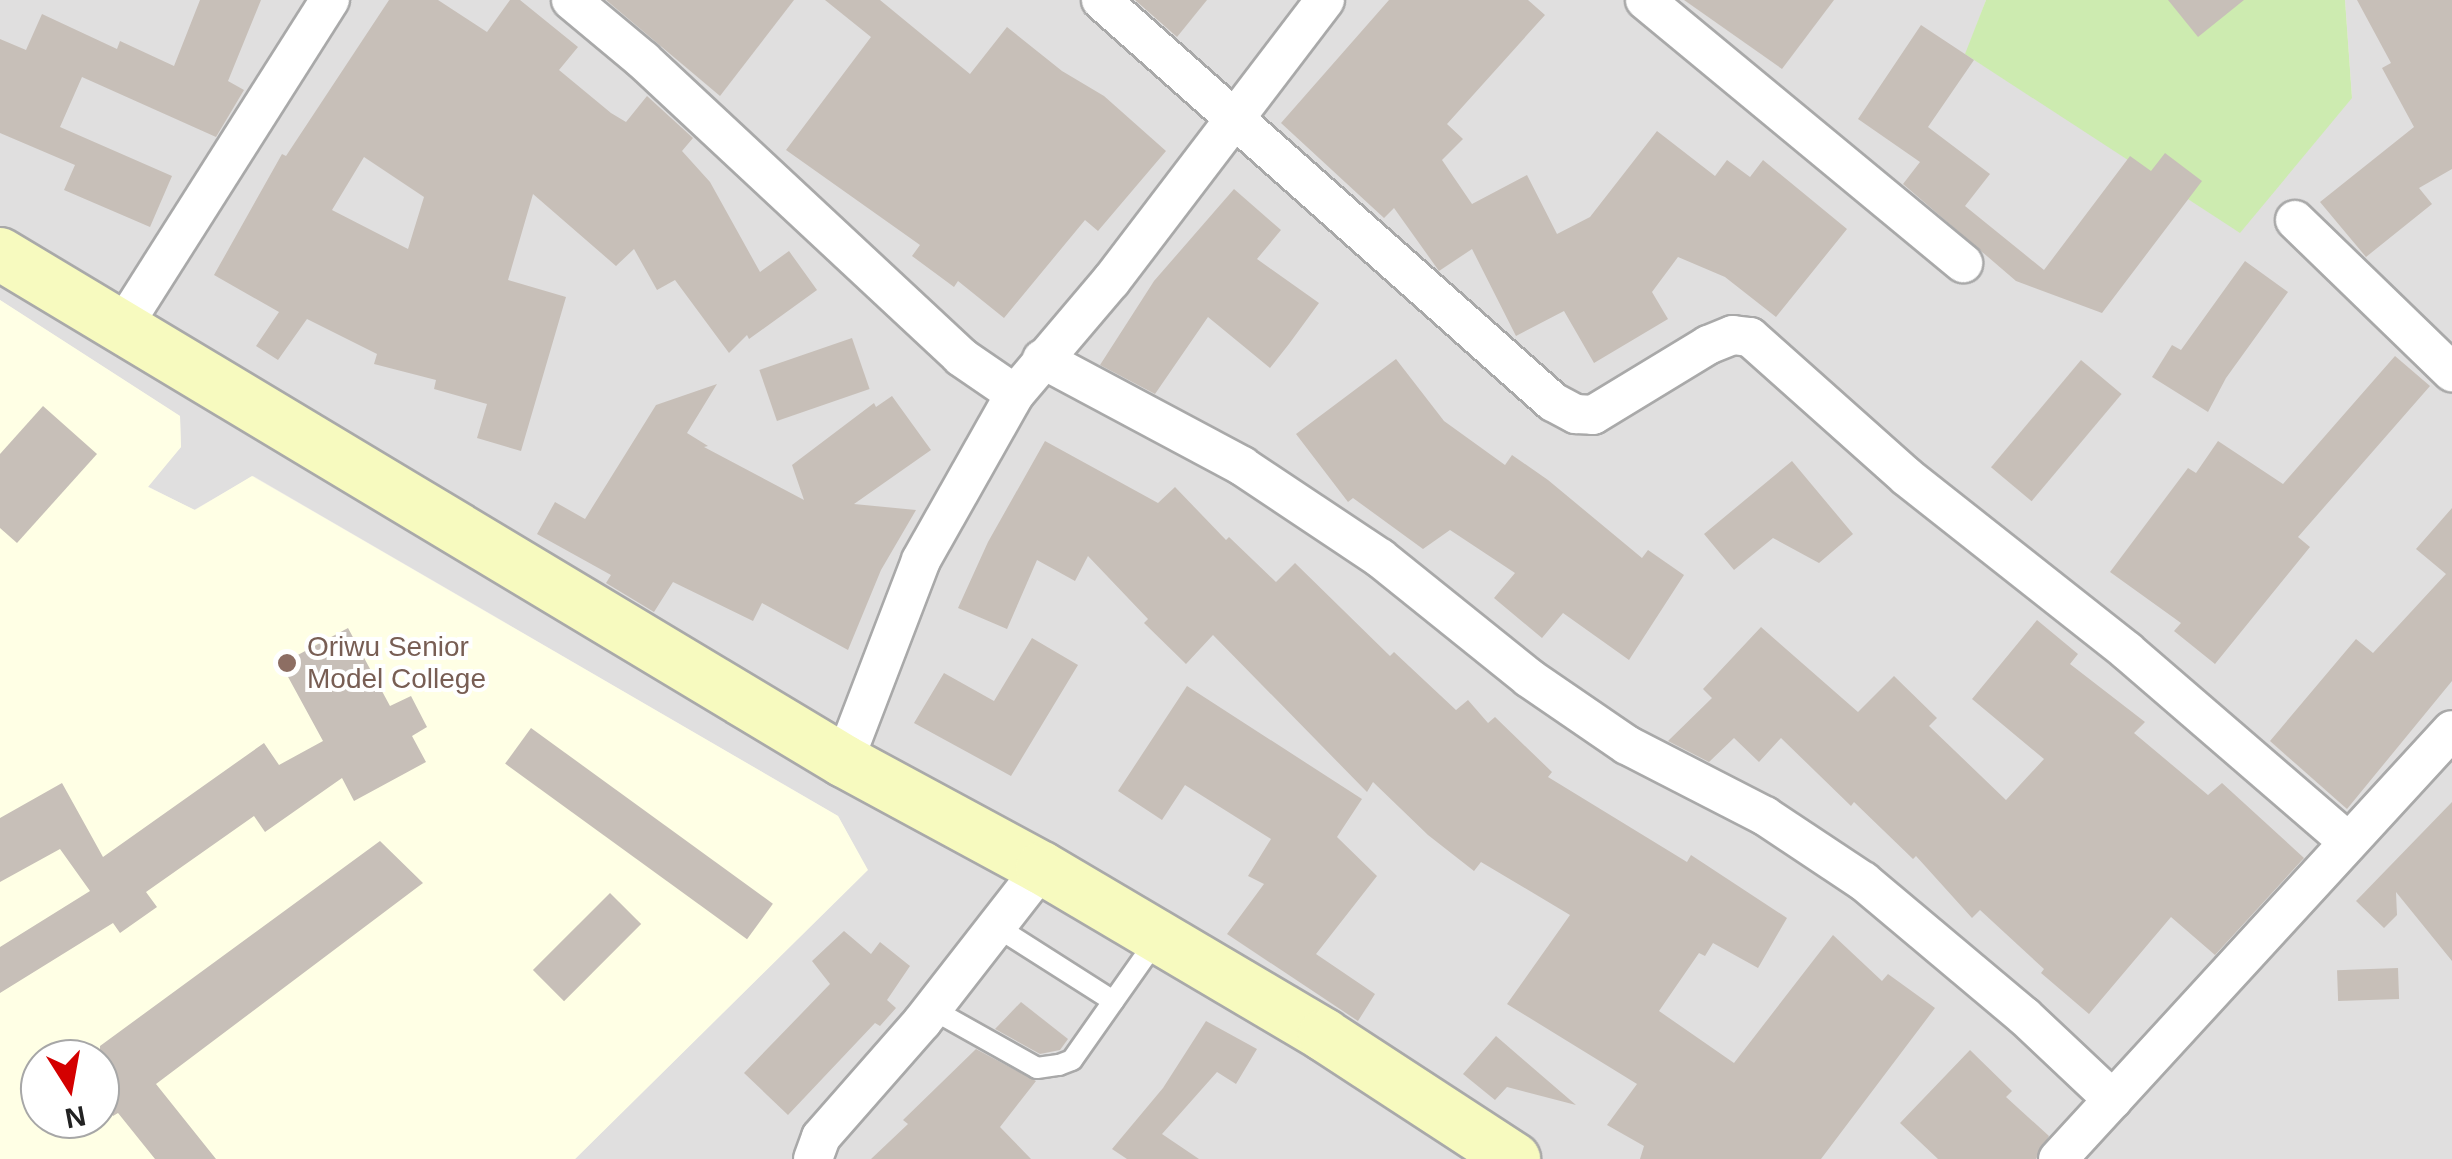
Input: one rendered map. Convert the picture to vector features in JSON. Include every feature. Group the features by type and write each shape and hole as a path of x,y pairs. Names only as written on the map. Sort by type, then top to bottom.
{"main road":[{"path":"0,254 844,761 1042,868 1324,1035 1514,1159"}],"street":[{"path":"122,329 330,0"},
{"path":"571,0 643,60 961,357 1015,394"},
{"path":"1101,0 1522,377 1576,414 1594,415 1708,345 1733,335 1750,337 1907,477 2127,651 2348,842"},
{"path":"844,761 921,560 1015,394 1111,281 1325,0"},
{"path":"1646,0 1963,263"},
{"path":"2296,220 2452,372"},
{"path":"1042,360 1242,466 1380,558 1530,678 1627,745 1765,816 1864,881 2024,1016 2113,1100"},
{"path":"2058,1159 2452,730"},
{"path":"813,1159 820,1137 932,1009 1042,868"}],"lane":[{"path":"996,927 1113,1001"},
{"path":"932,1009 1038,1068 1072,1060 1158,937"}],"shaded area":[{"path":"0,0 1986,0 1966,54 2352,98 2345,0 2452,0 2452,1159 575,1159 867,870 838,816 253,476 194,510 147,486 181,447 180,416 0,300"},
{"name":"Oriwu Senior Model College","path":"0,300 180,416 181,447 148,487 195,510 252,476 838,816 868,870 575,1159 0,1159"}],"green space":[{"path":"1986,0 2345,0 2352,98 2240,233 1965,54"}],"building":[{"path":"200,0 261,0 228,81 244,90 216,137 82,77 60,127 172,176 150,227 64,190 75,165 0,133 0,39 26,50 42,14 117,49 120,41 174,66"},
{"path":"389,0 438,0 487,32 510,0 520,0 578,47 559,70 611,113 626,122 647,96 693,138 682,151 710,182 760,272 789,251 817,290 749,339 747,335 729,353 675,280 657,290 634,249 616,266 533,194 508,280 566,297 521,451 477,438 487,404 434,389 436,380 374,364 377,354 307,319 278,360 256,346 279,312 214,275 282,154 286,156","holes":["364,157 424,197 408,249 332,210"]},
{"path":"606,0 794,0 720,96"},
{"path":"825,0 880,0 970,74 1007,27 1062,71 1104,96 1166,151 1098,231 1085,220 1004,318 958,281 954,287 912,256 920,245 786,150 871,37"},
{"path":"1135,0 1207,0 1177,37"},
{"path":"1389,0 1528,0 1545,15 1447,124 1463,139 1442,160 1472,204 1527,175 1557,234 1590,217 1657,131 1715,176 1727,160 1750,177 1763,160 1847,229 1776,317 1725,277 1678,257 1652,292 1668,319 1594,363 1564,311 1516,336 1472,249 1439,271 1394,208 1384,218 1281,123"},
{"path":"1684,0 1834,0 1782,69"},
{"path":"2168,0 2244,0 2198,37"},
{"path":"2357,0 2452,0 2452,169 2419,188 2432,204 2366,257 2320,202 2414,127 2382,68 2391,63"},
{"path":"1921,25 1974,60 1928,127 1990,174 1965,206 2044,270 2130,156 2151,171 2165,153 2202,181 2102,313 2016,281 1903,184 1920,162 1858,119"},
{"path":"1234,189 1281,230 1257,259 1319,303 1289,344 1270,368 1208,317 1155,394 1100,365 1154,281"},
{"path":"2245,261 2288,292 2226,378 2208,412 2152,377 2172,345 2181,350"},
{"path":"852,338 870,389 777,421 759,370"},
{"path":"2395,356 2430,386 2298,537 2310,547 2215,664 2174,631 2181,623 2110,572 2188,468 2196,473 2218,441 2283,484"},
{"path":"1396,359 1444,421 1505,465 1512,455 1642,558 1648,550 1684,575 1629,660 1563,613 1542,638 1494,598 1515,573 1450,530 1423,549 1353,498 1348,502 1296,434"},
{"path":"2081,360 2122,394 2032,501 1991,467"},
{"path":"717,384 687,433 708,446 704,447 804,500 792,465 874,403 876,407 892,396 931,450 854,504 916,510 881,570 848,650 762,603 753,621 673,582 654,612 606,583 611,575 537,534 555,502 585,519 656,405"},
{"path":"43,406 97,454 17,543 0,528 0,454"},
{"path":"1045,441 1158,503 1175,487 1226,540 1229,537 1276,582 1295,563 1390,656 1394,652 1456,710 1468,700 1488,723 1495,717 1552,772 1548,777 1687,862 1691,855 1787,918 1758,968 1713,943 1705,956 1699,953 1659,1011 1734,1063 1833,935 1882,981 1888,974 1935,1008 1821,1159 1640,1159 1644,1146 1607,1125 1637,1084 1507,1004 1570,915 1481,862 1474,871 1428,835 1373,782 1367,792 1213,635 1186,664 1144,623 1148,619 1088,556 1075,581 1037,560 1007,629 958,608 988,542"},
{"path":"1792,461 1853,534 1819,563 1773,538 1734,570 1704,534"},
{"path":"2452,508 2452,681 2347,809 2270,741 2356,639 2373,653 2446,574 2416,549"},
{"path":"2037,620 2078,654 2070,664 2145,722 2134,733 2208,795 2222,783 2304,858 2215,955 2171,917 2089,1014 2041,973 2044,969 1980,910 1972,918 1916,856 1913,859 1854,802 1851,806 1781,738 1759,762 1734,738 1709,762 1668,741 1712,698 1703,689 1761,627 1858,712 1894,676 1937,718 1929,726 2006,800 2044,759 1972,699"},
{"path":"348,628 390,706 411,696 427,727 412,736 426,762 354,801 342,778 265,832 254,816 146,892 157,907 120,933 113,923 0,993 0,947 90,891 60,849 0,882 0,818 62,783 103,857 264,743 279,765 323,741 281,664"},
{"path":"1032,638 1078,665 1011,776 914,723 944,673 994,701"},
{"path":"1187,686 1362,799 1337,837 1377,876 1316,954 1375,994 1358,1021 1227,934 1264,884 1248,876 1271,839 1185,785 1162,820 1118,791"},
{"path":"531,728 773,904 747,939 505,764"},
{"path":"2452,802 2452,961 2396,892 2397,915 2384,928 2356,901"},
{"path":"380,841 423,883 156,1084 216,1159 155,1159 120,1115 120,1039 110,1039"},
{"path":"610,893 641,924 564,1001 533,970"},
{"path":"844,931 871,954 880,942 910,966 887,1000 896,1008 880,1026 875,1023 788,1115 744,1073 830,984 812,961"},
{"path":"2398,968 2399,999 2338,1001 2337,970"},
{"path":"1021,1002 1068,1039 1060,1050 1040,1054 995,1029"},
{"path":"1206,1021 1257,1049 1236,1084 1217,1072 1162,1134 1199,1159 1127,1159 1112,1149 1163,1088"},
{"path":"1496,1036 1576,1105 1507,1087 1495,1100 1463,1074"},
{"path":"976,1049 1036,1081 1000,1127 1031,1159 871,1159 908,1124 903,1120"},
{"path":"1970,1050 2012,1091 2006,1097 2049,1136 2036,1159 1938,1159 1900,1123"}],"place":[{"name":"Oriwu Senior Model College","path":"287,663"}]}
